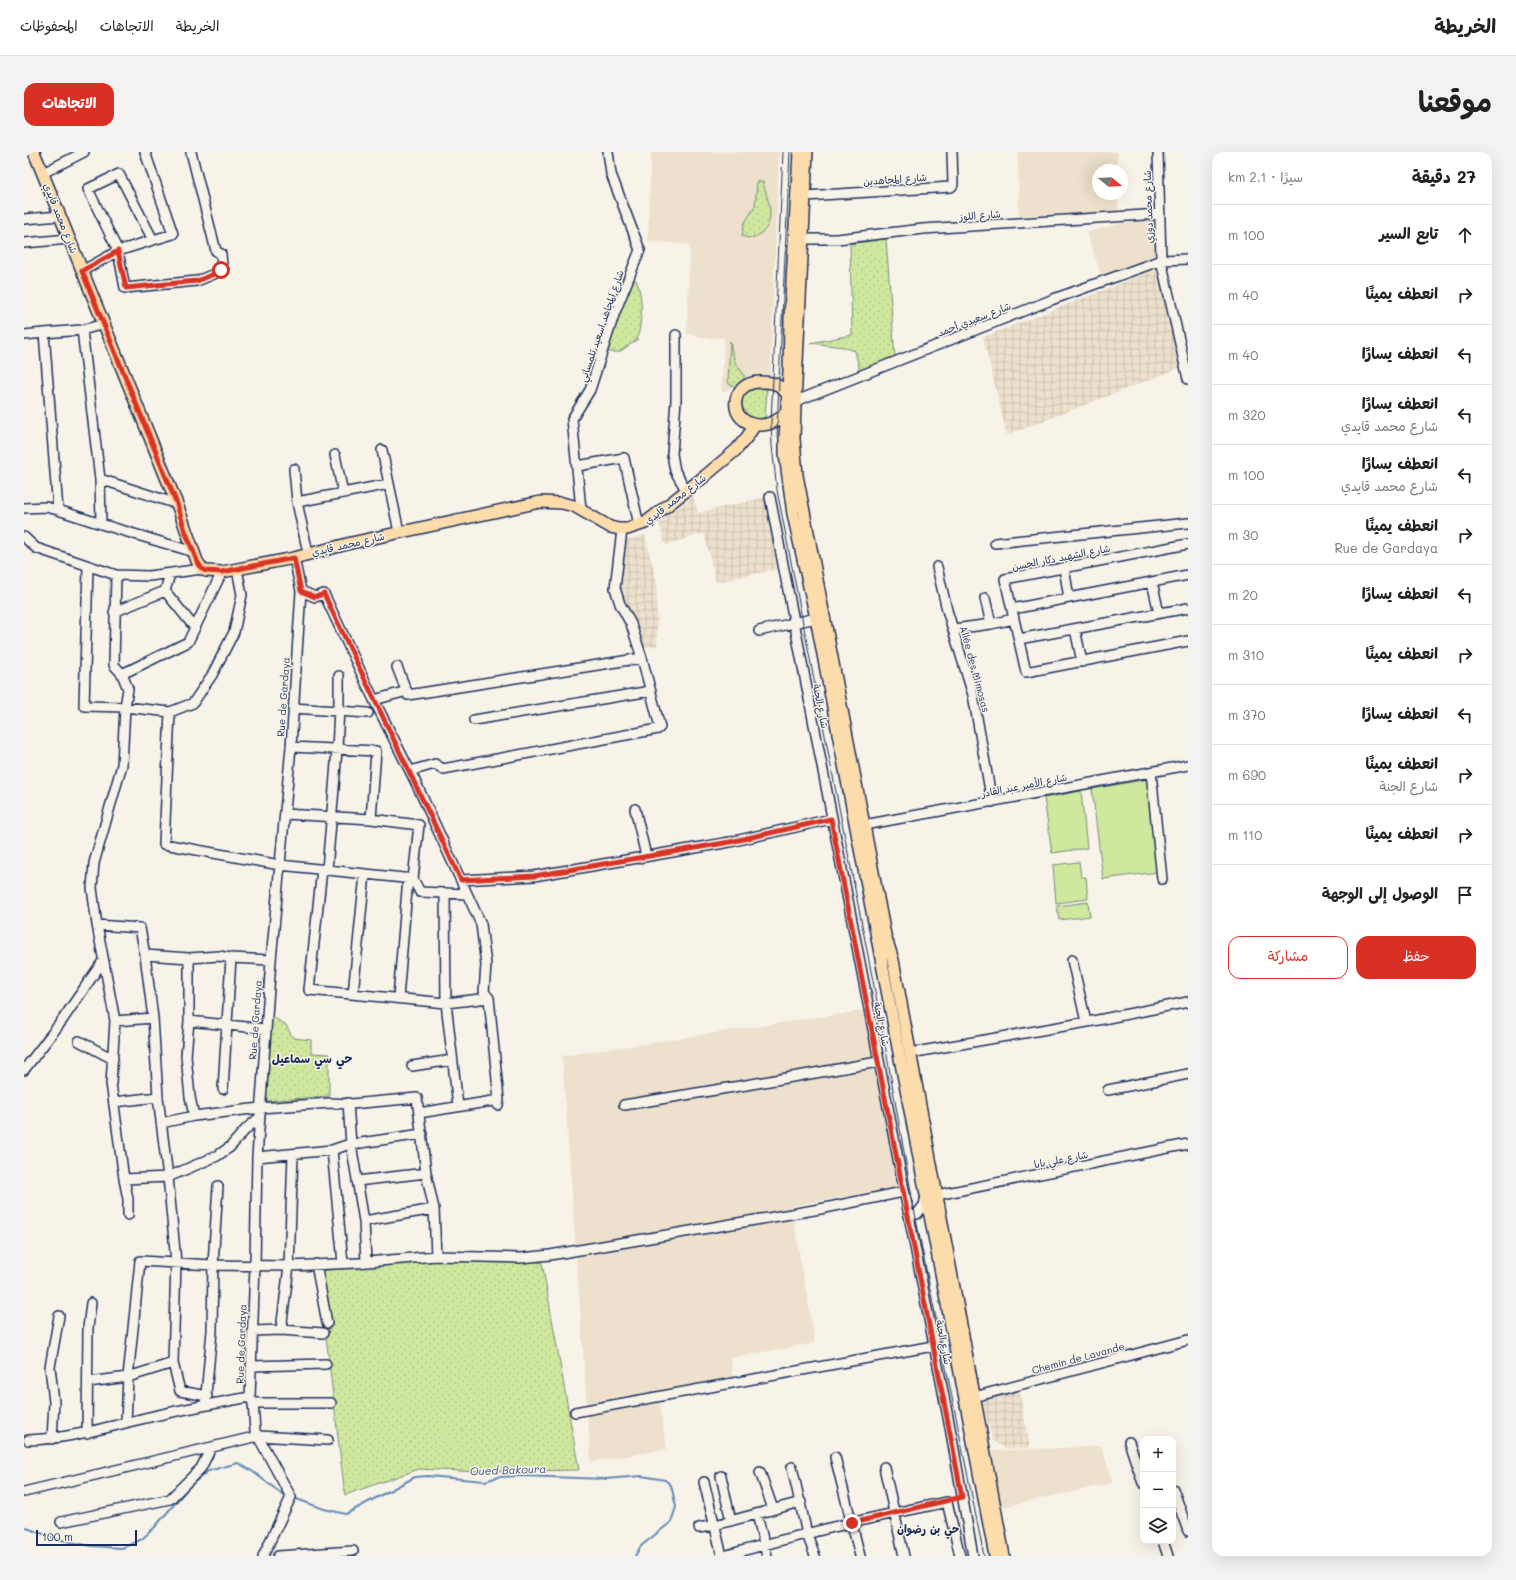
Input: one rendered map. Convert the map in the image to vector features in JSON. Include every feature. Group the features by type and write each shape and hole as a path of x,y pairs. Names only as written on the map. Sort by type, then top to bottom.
{"main road":[{"name":"شارع محمد قايدي","path":"34,152 177,504 184,528 199,566 202,569 212,572 222,572 294,558 399,532 450,522 534,502 547,501 562,503 581,509 605,524 622,530 639,525 648,520 710,471 739,446 755,424"},
{"path":"799,152 790,318 789,371 793,400 787,413 785,439 788,477 995,1556"},
{"path":"807,152 793,400 797,475 885,935 893,960 1004,1556"},
{"path":"739,446 743,433 742,420 735,405 739,393 750,383 779,381 789,371"},
{"path":"770,382 779,386 793,400"},
{"path":"768,425 787,413"},
{"path":"742,420 748,423 768,425 775,428 785,439"}],"street":[{"path":"43,172 84,152"},
{"path":"82,271 118,251 173,234 145,152"},
{"path":"153,240 119,174 88,189 118,251 126,288 197,281 221,270 222,265 221,254 216,251 191,152"},
{"name":"شارع المجاهد اسعيد تلمساني","path":"581,509 572,419 590,390 615,312 640,250 611,174 608,152"},
{"name":"شارع المجاهدين","path":"805,196 952,186 952,152"},
{"name":"شارع محمد دوزي","path":"1158,152 1161,260 1188,379"},
{"name":"شارع اللوز","path":"803,239 837,239 923,230 1160,214"},
{"path":"24,219 60,216"},
{"path":"24,243 69,239"},
{"name":"شارع سعيدي أحمد","path":"793,400 1051,300 1161,260 1188,259"},
{"path":"24,335 82,330 104,324"},
{"path":"82,330 100,479 101,524"},
{"path":"44,333 58,510"},
{"path":"676,335 676,400 672,454 674,471 686,490"},
{"path":"382,450 399,532"},
{"path":"335,455 343,493"},
{"path":"577,466 624,458 639,525"},
{"path":"294,469 297,502 308,554"},
{"path":"100,479 177,504"},
{"path":"297,502 389,484"},
{"name":"شارع الجنة","path":"770,497 903,1192 913,1215 933,1346 973,1556"},
{"path":"24,508 46,507 58,510 194,552"},
{"path":"995,544 1188,523"},
{"path":"410,771 435,764 443,769 658,729 660,725 642,658 631,624 620,604 615,588 622,530"},
{"path":"24,537 36,548 88,567 116,575 136,576 170,574 202,569"},
{"name":"شارع الشهيد دكار الحسن","path":"1188,544 1005,580 1026,672 1188,641"},
{"name":"Rue de Gardaya","path":"263,1556 291,1497 255,1431 251,1366 255,1265 256,1157 271,960 291,747 301,591 294,558"},
{"path":"88,567 84,706 125,707 170,712 193,703 212,675 234,632 242,595 237,569"},
{"name":"Allée des Mimosas","path":"937,567 947,610 973,695 992,802"},
{"path":"1064,568 1069,598"},
{"path":"122,674 188,642 222,572"},
{"path":"165,591 170,574"},
{"path":"116,575 114,665 122,674 128,689 125,707 122,766 94,863 92,888 103,961 115,1021 111,1083 124,1180 128,1199 128,1215"},
{"path":"954,629 990,624 1013,614 1069,598 1188,575"},
{"path":"1152,582 1159,614"},
{"path":"114,612 165,591"},
{"path":"165,591 195,628"},
{"path":"301,591 315,597 324,594 374,700 410,771 481,924 486,965 484,992 488,998 498,1103 458,1106 419,1113"},
{"path":"985,598 990,624"},
{"path":"1018,639 1188,608"},
{"path":"759,632 816,618"},
{"path":"1075,629 1082,662"},
{"path":"397,667 408,695 642,658"},
{"path":"339,676 339,711 332,817 309,990 446,1003 488,998"},
{"path":"374,700 407,691"},
{"path":"474,720 651,691"},
{"path":"293,708 368,713"},
{"path":"170,712 164,844 280,865 410,878 420,892 467,894"},
{"path":"291,747 376,751 371,819"},
{"name":"شارع الأمير عبد القادر","path":"864,825 1188,766"},
{"path":"1151,772 1162,879"},
{"path":"635,809 646,856"},
{"path":"284,814 371,819 419,825 410,878 398,998"},
{"path":"461,880 534,876 730,842 831,819"},
{"path":"354,994 365,874"},
{"path":"445,893 446,1003 458,1106"},
{"path":"97,925 140,928 153,1018 158,1098 168,1177 176,1262 173,1363 180,1391 206,1400"},
{"path":"145,955 189,958 219,956 271,960"},
{"path":"189,958 189,1022 186,1056 190,1097 194,1116"},
{"path":"223,1089 231,958"},
{"path":"1072,960 1086,1022"},
{"path":"24,1070 61,1022 103,961"},
{"path":"910,1053 1086,1022 1188,1002"},
{"path":"115,1021 153,1018"},
{"path":"189,1022 266,1029"},
{"path":"79,1042 113,1059"},
{"path":"412,1066 452,1060"},
{"path":"624,1104 746,1086 878,1062"},
{"path":"1108,1090 1188,1074"},
{"path":"114,1102 158,1098"},
{"path":"161,1123 194,1116 260,1108 417,1098 426,1173 434,1209 436,1256"},
{"path":"348,1103 351,1144 364,1221 366,1262"},
{"path":"124,1180 168,1177 217,1156 230,1147 247,1128 259,1118"},
{"path":"256,1157 332,1150 351,1144 422,1134"},
{"name":"شارع علي بابا","path":"937,1195 1188,1144"},
{"path":"332,1150 343,1263"},
{"path":"282,1330 289,1266 293,1154"},
{"path":"357,1181 426,1173"},
{"path":"206,1400 212,1331 213,1265 218,1186"},
{"path":"126,1423 128,1376 140,1261 213,1265 289,1266 366,1262 436,1256 521,1258 550,1255 820,1209 903,1192"},
{"path":"926,1196 924,1205 913,1215 931,1225"},
{"path":"364,1221 434,1209"},
{"path":"316,1264 327,1323"},
{"path":"87,1433 88,1328 91,1303"},
{"path":"52,1439 54,1402 50,1367 59,1316"},
{"path":"252,1331 282,1330 323,1333"},
{"name":"Chemin de Lavande","path":"974,1397 1188,1340"},
{"path":"575,1412 933,1346"},
{"path":"88,1382 128,1376 173,1363"},
{"path":"251,1366 326,1364"},
{"path":"28,1440 52,1439 87,1433 206,1400 331,1403"},
{"path":"24,1492 258,1436 328,1440"},
{"path":"1129,1442 1140,1474"},
{"path":"61,1522 170,1500 201,1468 211,1448"},
{"path":"835,1457 860,1556"},
{"path":"792,1467 808,1534 815,1556"},
{"path":"884,1467 893,1513 904,1556"},
{"path":"760,1472 772,1509"},
{"path":"721,1476 731,1521"},
{"path":"704,1482 723,1556 764,1544 893,1513 947,1502 962,1497"},
{"path":"1176,1497 1188,1531"},
{"path":"700,1528 801,1502"},
{"path":"947,1502 960,1556"},
{"path":"757,1514 767,1556"},
{"path":"1164,1544 1168,1556"},
{"path":"278,1556 353,1551"}],"shaded area":[{"path":"651,152 779,152 770,375 765,374 748,377 722,393 724,338 705,338 687,333 690,245 648,241"},
{"path":"1018,152 1117,152 1117,164 1092,164 1092,200 1118,200 1118,213 1019,216"},
{"path":"1156,220 1157,250 1150,260 1102,277 1086,232 1120,224"},
{"path":"1160,268 1182,367 1007,435 983,337"},
{"path":"693,497 700,518 699,513 766,497 777,569 716,582 704,533 665,545 659,521"},
{"path":"645,535 657,584 657,646 644,647 639,643 622,602 617,583 626,540"},
{"path":"867,1010 897,1187 791,1206 815,1343 730,1358 734,1382 658,1396 667,1449 591,1462 562,1056"},
{"path":"1019,1390 1030,1448 1006,1449 993,1441 981,1398"},
{"path":"1101,1446 1113,1483 1002,1507 992,1451"}],"green space":[{"path":"757,182 763,182 769,202 769,223 760,234 747,238 742,236 744,224 755,206"},
{"path":"886,239 895,357 860,372 855,351 843,347 810,343 852,335 850,244"},
{"path":"636,280 639,287 641,302 641,317 637,340 619,352 608,352 607,348 629,282"},
{"path":"730,341 735,362 744,375 744,381 738,388 729,384 728,381"},
{"path":"758,388 767,389 765,420 756,421 746,416 741,403 747,392"},
{"path":"1149,779 1158,872 1103,879 1092,789"},
{"path":"1081,791 1087,848 1052,853 1044,798"},
{"path":"1079,862 1081,877 1086,877 1088,899 1056,903 1053,865"},
{"path":"1088,902 1090,916 1059,920 1057,906"},
{"path":"271,1016 286,1025 293,1038 311,1040 311,1053 329,1054 329,1096 265,1101"},
{"path":"521,1258 542,1263 579,1470 480,1472 419,1469 345,1495 318,1271 436,1259"}],"waterway":[{"name":"Oued Bakoura","path":"24,1527 57,1539 91,1546 122,1548 142,1539 154,1528 189,1487 208,1471 238,1463 287,1496"},
{"name":"Oued Bakoura","path":"294,1498 324,1509 346,1514 415,1477 428,1476 485,1481 498,1477 522,1476 605,1479 642,1476 665,1480 671,1485 676,1507 671,1522 641,1546 635,1556"}],"tram line":[{"path":"783,152 771,423 777,490 881,1022 915,1214 984,1556"},
{"path":"777,436 790,152"}],"district":[{"name":"حي سي سماعيل","path":"312,1059"},
{"name":"حي بن رضوان","path":"928,1529"}],"route":[{"path":"221,270 197,281 126,288 118,251 82,271 177,504 184,528 199,566 206,571 222,572 294,558 301,591 315,597 324,594 374,700 415,781 461,880 534,876 730,842 831,819 962,1497 947,1502 852,1523"}]}
